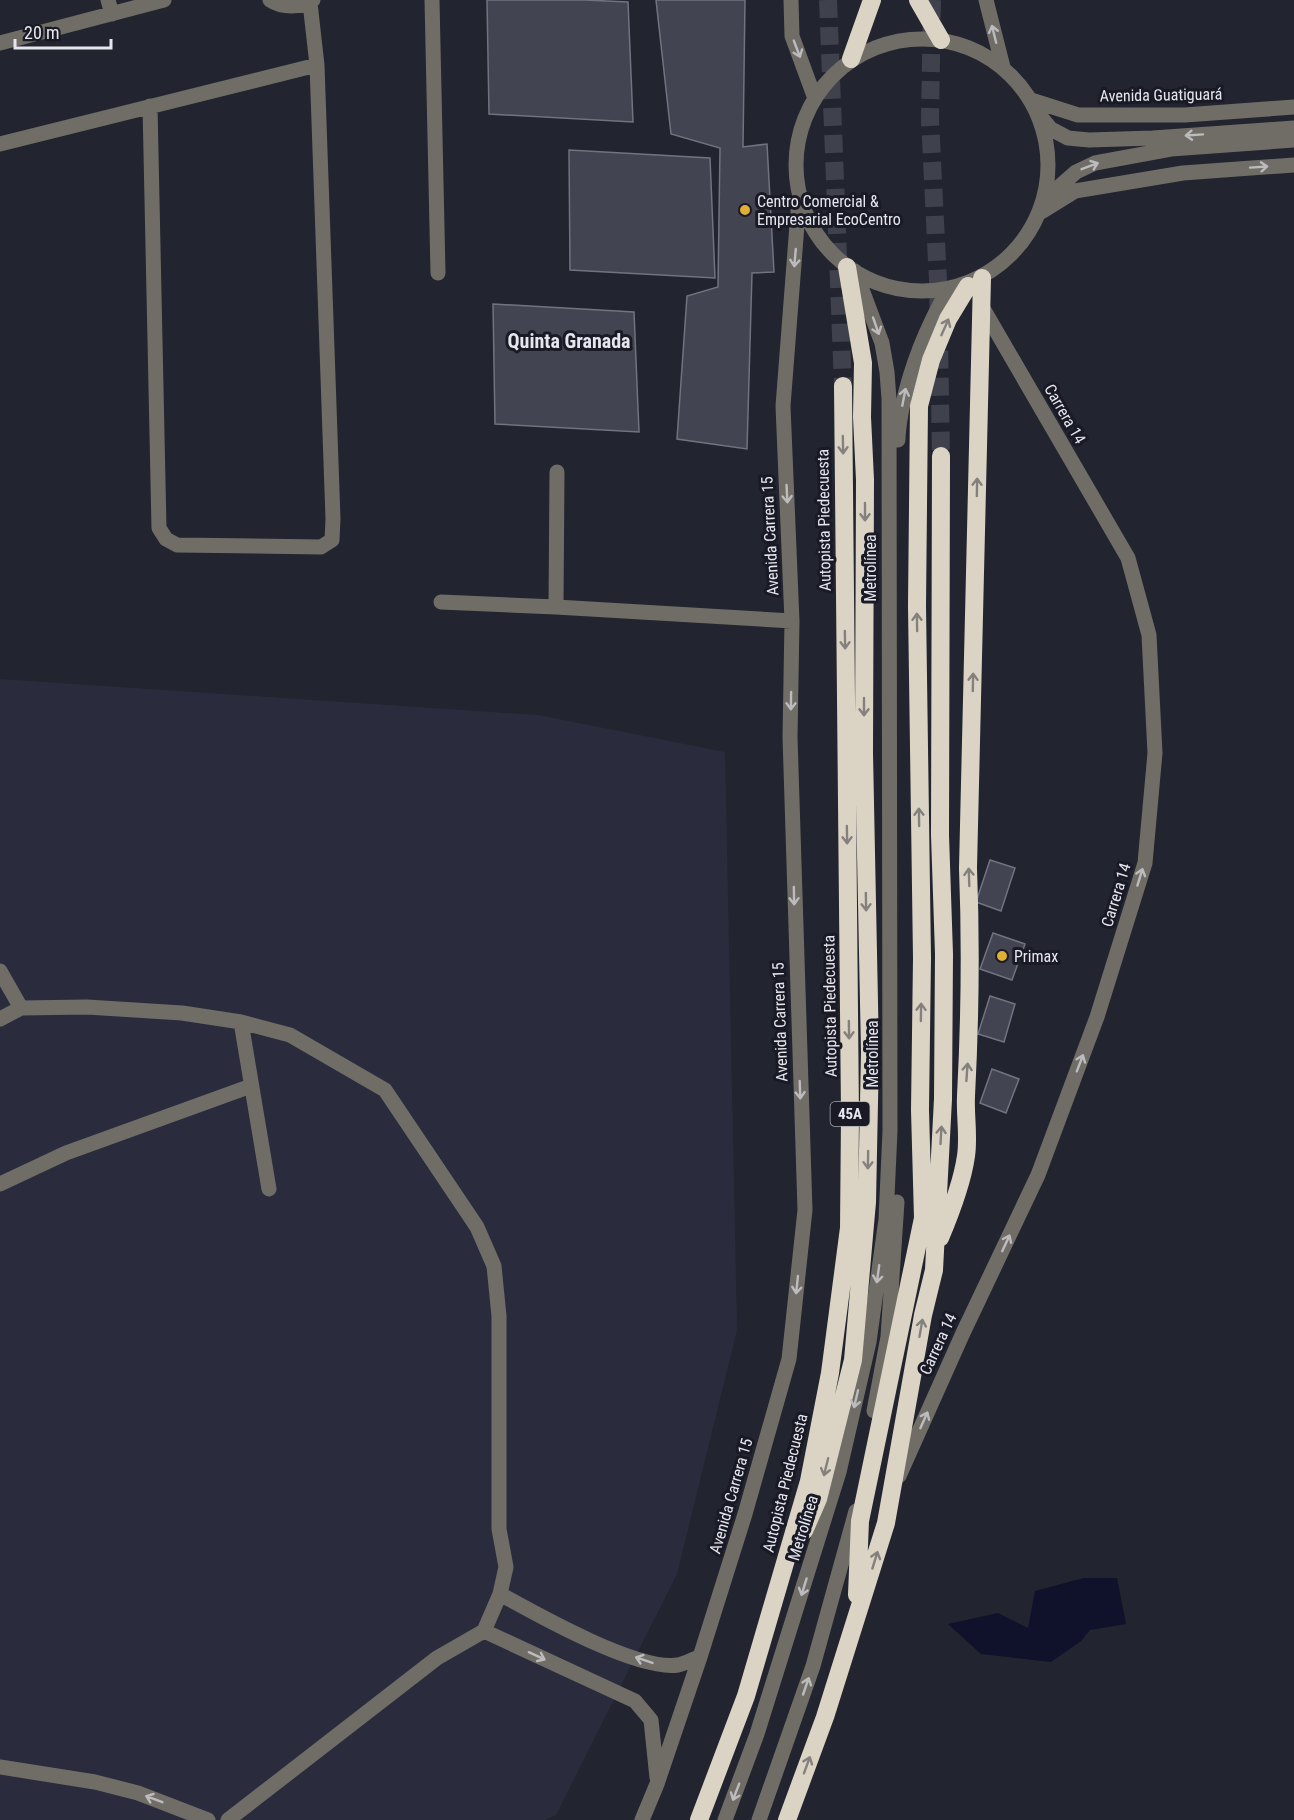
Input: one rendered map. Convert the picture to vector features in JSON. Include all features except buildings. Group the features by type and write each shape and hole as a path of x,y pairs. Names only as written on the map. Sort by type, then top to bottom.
{"highway":[{"path":"851,59 872,0"},
{"path":"918,0 941,40"},
{"path":"778,1587 818,1499 853,1360 867,1202 870,1052 864,753 863,363 851,269"},
{"path":"935,1251 952,1209 966,1155 965,1099 970,1036 971,942 968,868 981,305 975,282"},
{"path":"856,1620 860,1521 923,1218 920,1110 922,958 917,606 919,406 931,360 948,320 975,282"},
{"name":"Autopista Piedecuesta","path":"699,1820 746,1696 809,1480 826,1395 849,1228 850,1115 843,386"},
{"path":"787,1820 825,1717 886,1523 923,1315 934,1270 943,1099 944,965 940,835 941,456"}],"street":[{"path":"0,43 110,7 164,0"},
{"path":"150,106 159,528 166,539 177,545 321,547 332,540 333,519 317,64 311,1 292,6 274,3 270,0"},
{"path":"432,0 438,273"},
{"path":"791,0 792,36 814,96"},
{"path":"986,0 1003,67"},
{"path":"1294,128 1153,138 1089,140 1068,138 1051,129 1003,67 974,49 941,40 909,39 879,46 851,59 814,96 800,129 794,164 799,200 820,242 851,269 878,284 903,291 928,293 975,282 1017,250 1042,206 1076,172 1095,163 1171,149 1294,140"},
{"path":"0,144 317,64"},
{"path":"1033,105 1046,136 1049,174 1042,206"},
{"name":"Avenida Guatiguará","path":"1033,105 1078,115 1185,115 1294,107"},
{"path":"1042,206 1076,191 1183,173 1294,165"},
{"name":"Avenida Carrera 15","path":"642,1820 657,1784 700,1657 745,1514 789,1359 805,1210 790,737 792,621 783,406 799,200"},
{"name":"Metrolínea","path":"725,1820 761,1723 839,1472 869,1342 886,1219 890,1131 889,399 882,343 851,269"},
{"name":"Metrolínea","path":"759,1820 813,1666 858,1503 888,1337 896,1228 898,1113 898,431 906,388 914,364 928,326 949,288"},
{"name":"Carrera 14","path":"891,1492 1038,1175 1097,1017 1145,863 1155,753 1149,635 1128,558 981,305"},
{"path":"556,607 557,472"},
{"path":"441,602 792,621"},
{"path":"0,971 21,1008"},
{"path":"0,1019 21,1008 87,1007 170,1012 241,1022 290,1035 385,1090 477,1227 494,1266 499,1316 499,1528 506,1567 500,1594 484,1631 437,1658 228,1820"},
{"path":"241,1022 269,1189"},
{"path":"0,1184 66,1153 251,1086"},
{"path":"500,1594 547,1620 600,1644 657,1664 679,1665 700,1657"},
{"path":"484,1631 635,1701 651,1720 657,1784"},
{"path":"0,1767 95,1782 138,1793 208,1820"}],"shaded area":[{"path":"0,679 538,715 725,752 737,1330 677,1574 556,1815 545,1820 0,1820"},
{"path":"1084,1578 1117,1578 1126,1624 1090,1630 1081,1641 1051,1662 981,1654 948,1624 998,1613 1028,1628 1035,1591"}],"tunnel":[{"path":"828,0 843,386"},
{"path":"932,0 930,120 938,281 941,456"}],"place":[{"name":"Centro Comercial & Empresarial EcoCentro","path":"745,210"},
{"name":"Primax","path":"1002,956"}],"district":[{"name":"Quinta Granada","path":"569,341"}]}
